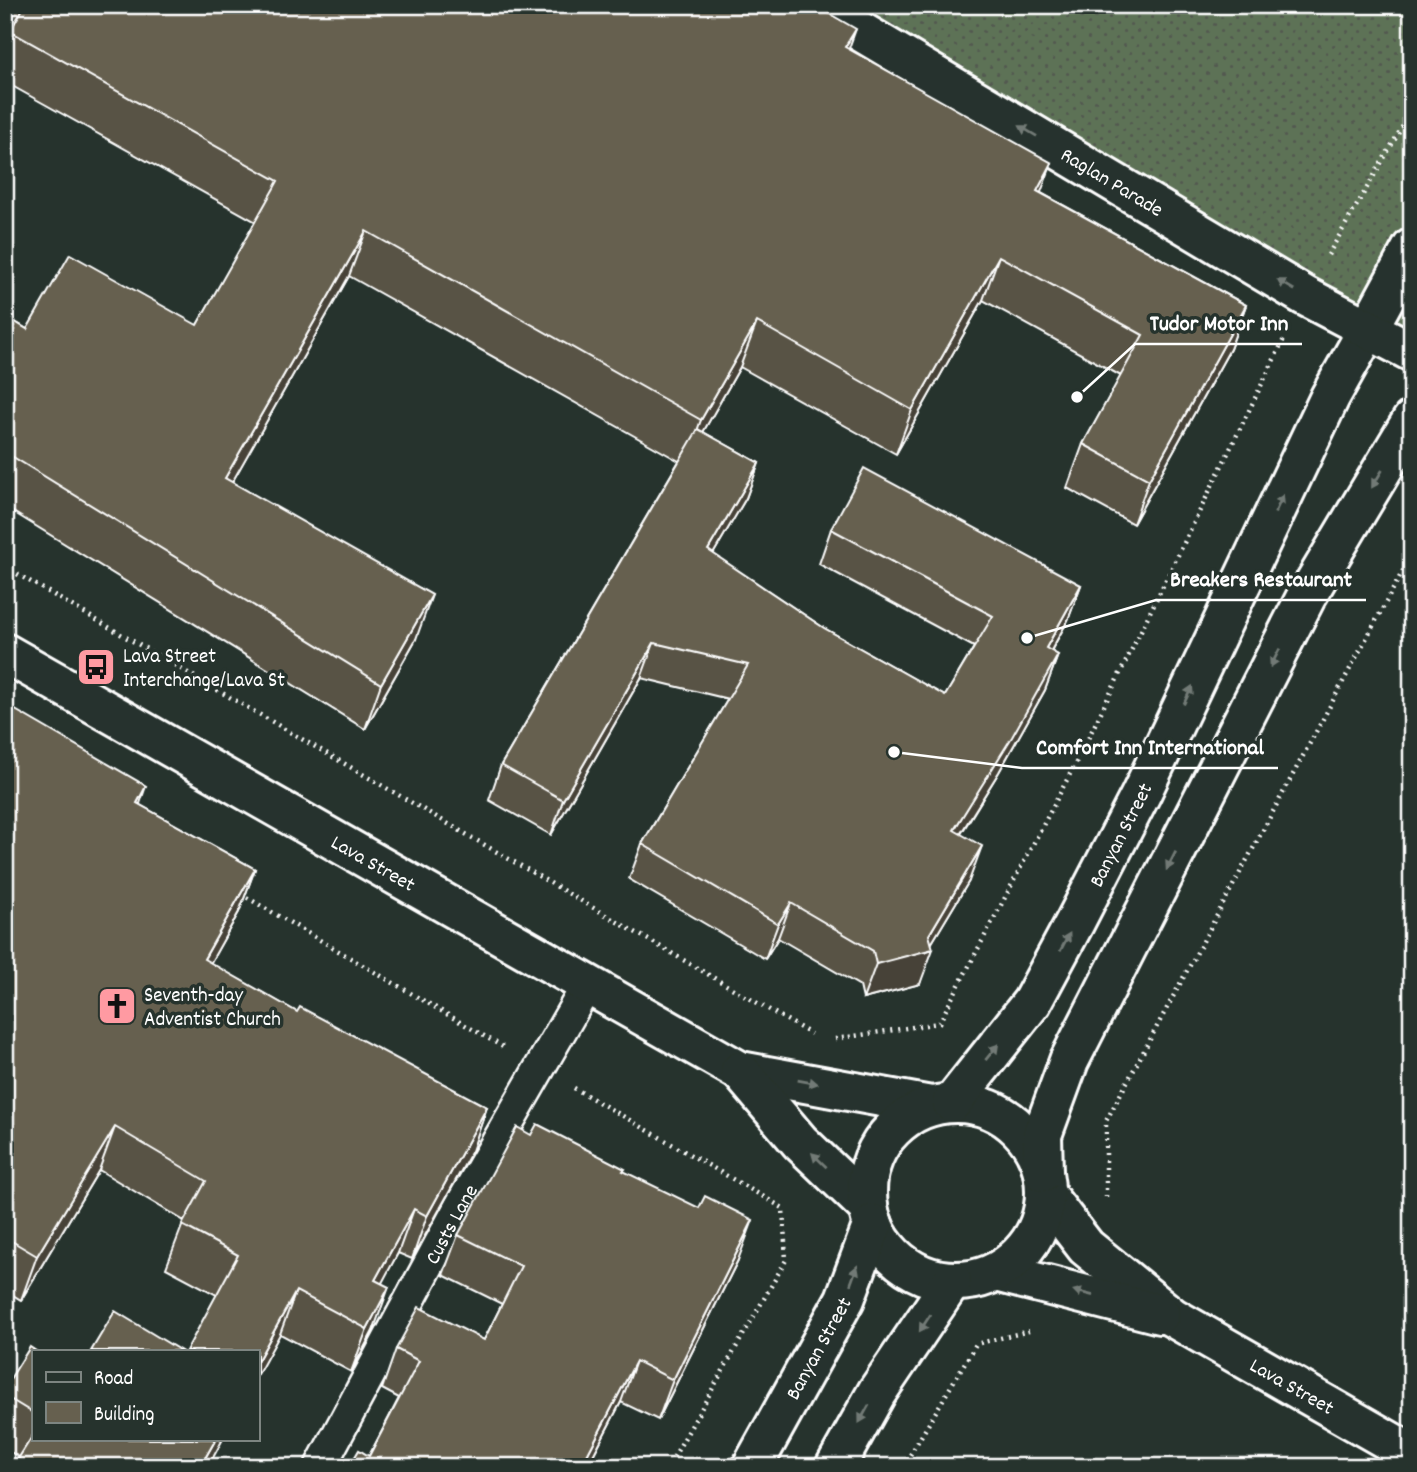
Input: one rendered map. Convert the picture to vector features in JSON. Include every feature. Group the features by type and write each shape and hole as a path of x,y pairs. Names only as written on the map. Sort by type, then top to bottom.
{"main road":[{"name":"Raglan Parade","path":"816,5 1305,296 1412,352"},
{"name":"Banyan Street","path":"942,1104 1032,1002 1141,794 1330,397 1412,248"},
{"path":"1045,1184 1035,1149 1020,1128 1000,1114 977,1104 942,1104 911,1115 894,1127 879,1144 871,1164 867,1186 870,1216 886,1247 904,1265 927,1276 952,1281 975,1279 996,1272 1016,1259 1031,1241 1041,1218 1045,1184 1042,1135 1069,1060 1306,597 1412,420"},
{"name":"Lava Street","path":"5,653 740,1071 800,1142 870,1216"},
{"name":"Lava Street","path":"740,1071 942,1104"},
{"name":"Lava Street","path":"1045,1184 1086,1247 1172,1317 1412,1454"},
{"name":"Banyan Street","path":"752,1467 845,1299 870,1216"},
{"name":"Lava Street","path":"996,1272 1172,1317"},
{"path":"835,1467 877,1392 952,1281"}],"lane":[{"name":"Custs Lane","path":"320,1467 459,1208 588,984"}],"path":[{"path":"830,1040 939,1023 1079,757 1305,296 1412,110"},
{"path":"1086,1247 1106,1200 1106,1121 1412,554"},
{"path":"5,567 823,1041"},
{"path":"239,893 783,1208 786,1260 668,1467"},
{"path":"903,1467 976,1345 1045,1326 1068,1289"}],"green space":[{"path":"816,5 1412,5 1412,352"}],"building":[{"path":"25,5 814,5 856,29 845,47 1052,163 1037,191 1246,305 1149,480 1083,444 1143,335 999,256 912,410 757,322 701,420 366,231 225,478 432,595 381,684 5,452 5,316 27,329 70,254 197,325 278,181 10,31"},
{"path":"698,429 759,463 708,550 824,628 945,696 993,616 831,529 864,468 1081,585 1046,648 1058,655 1012,737 954,830 982,846 929,935 933,949 876,964 873,951 791,903 778,924 642,844 748,665 654,643 563,800 501,765"},
{"path":"5,704 146,786 137,803 255,869 204,959 297,1012 300,1007 487,1107 427,1216 414,1209 375,1280 389,1287 367,1329 296,1291 259,1358 259,1350 187,1350 238,1255 182,1225 206,1181 115,1127 37,1256 5,1237"},
{"path":"537,1124 625,1169 623,1171 699,1208 705,1196 753,1220 673,1380 636,1361 581,1467 349,1467 359,1450 369,1456 419,1361 396,1349 419,1307 484,1340 521,1266 458,1235 517,1127 531,1135"},
{"path":"115,1311 179,1350 92,1350"},
{"path":"30,1347 34,1350 32,1350 32,1412 5,1396 5,1387"},
{"path":"32,1437 32,1440 215,1440 200,1467 31,1467 18,1459"}],"place":[{"name":"Tudor Motor Inn","path":"1077,397"},
{"name":"Breakers Restaurant","path":"1027,638"},
{"name":"Lava Street Interchange/Lava St","path":"96,667"},
{"name":"Comfort Inn International","path":"894,752"},
{"name":"Seventh-day Adventist Church","path":"117,1006"}]}
